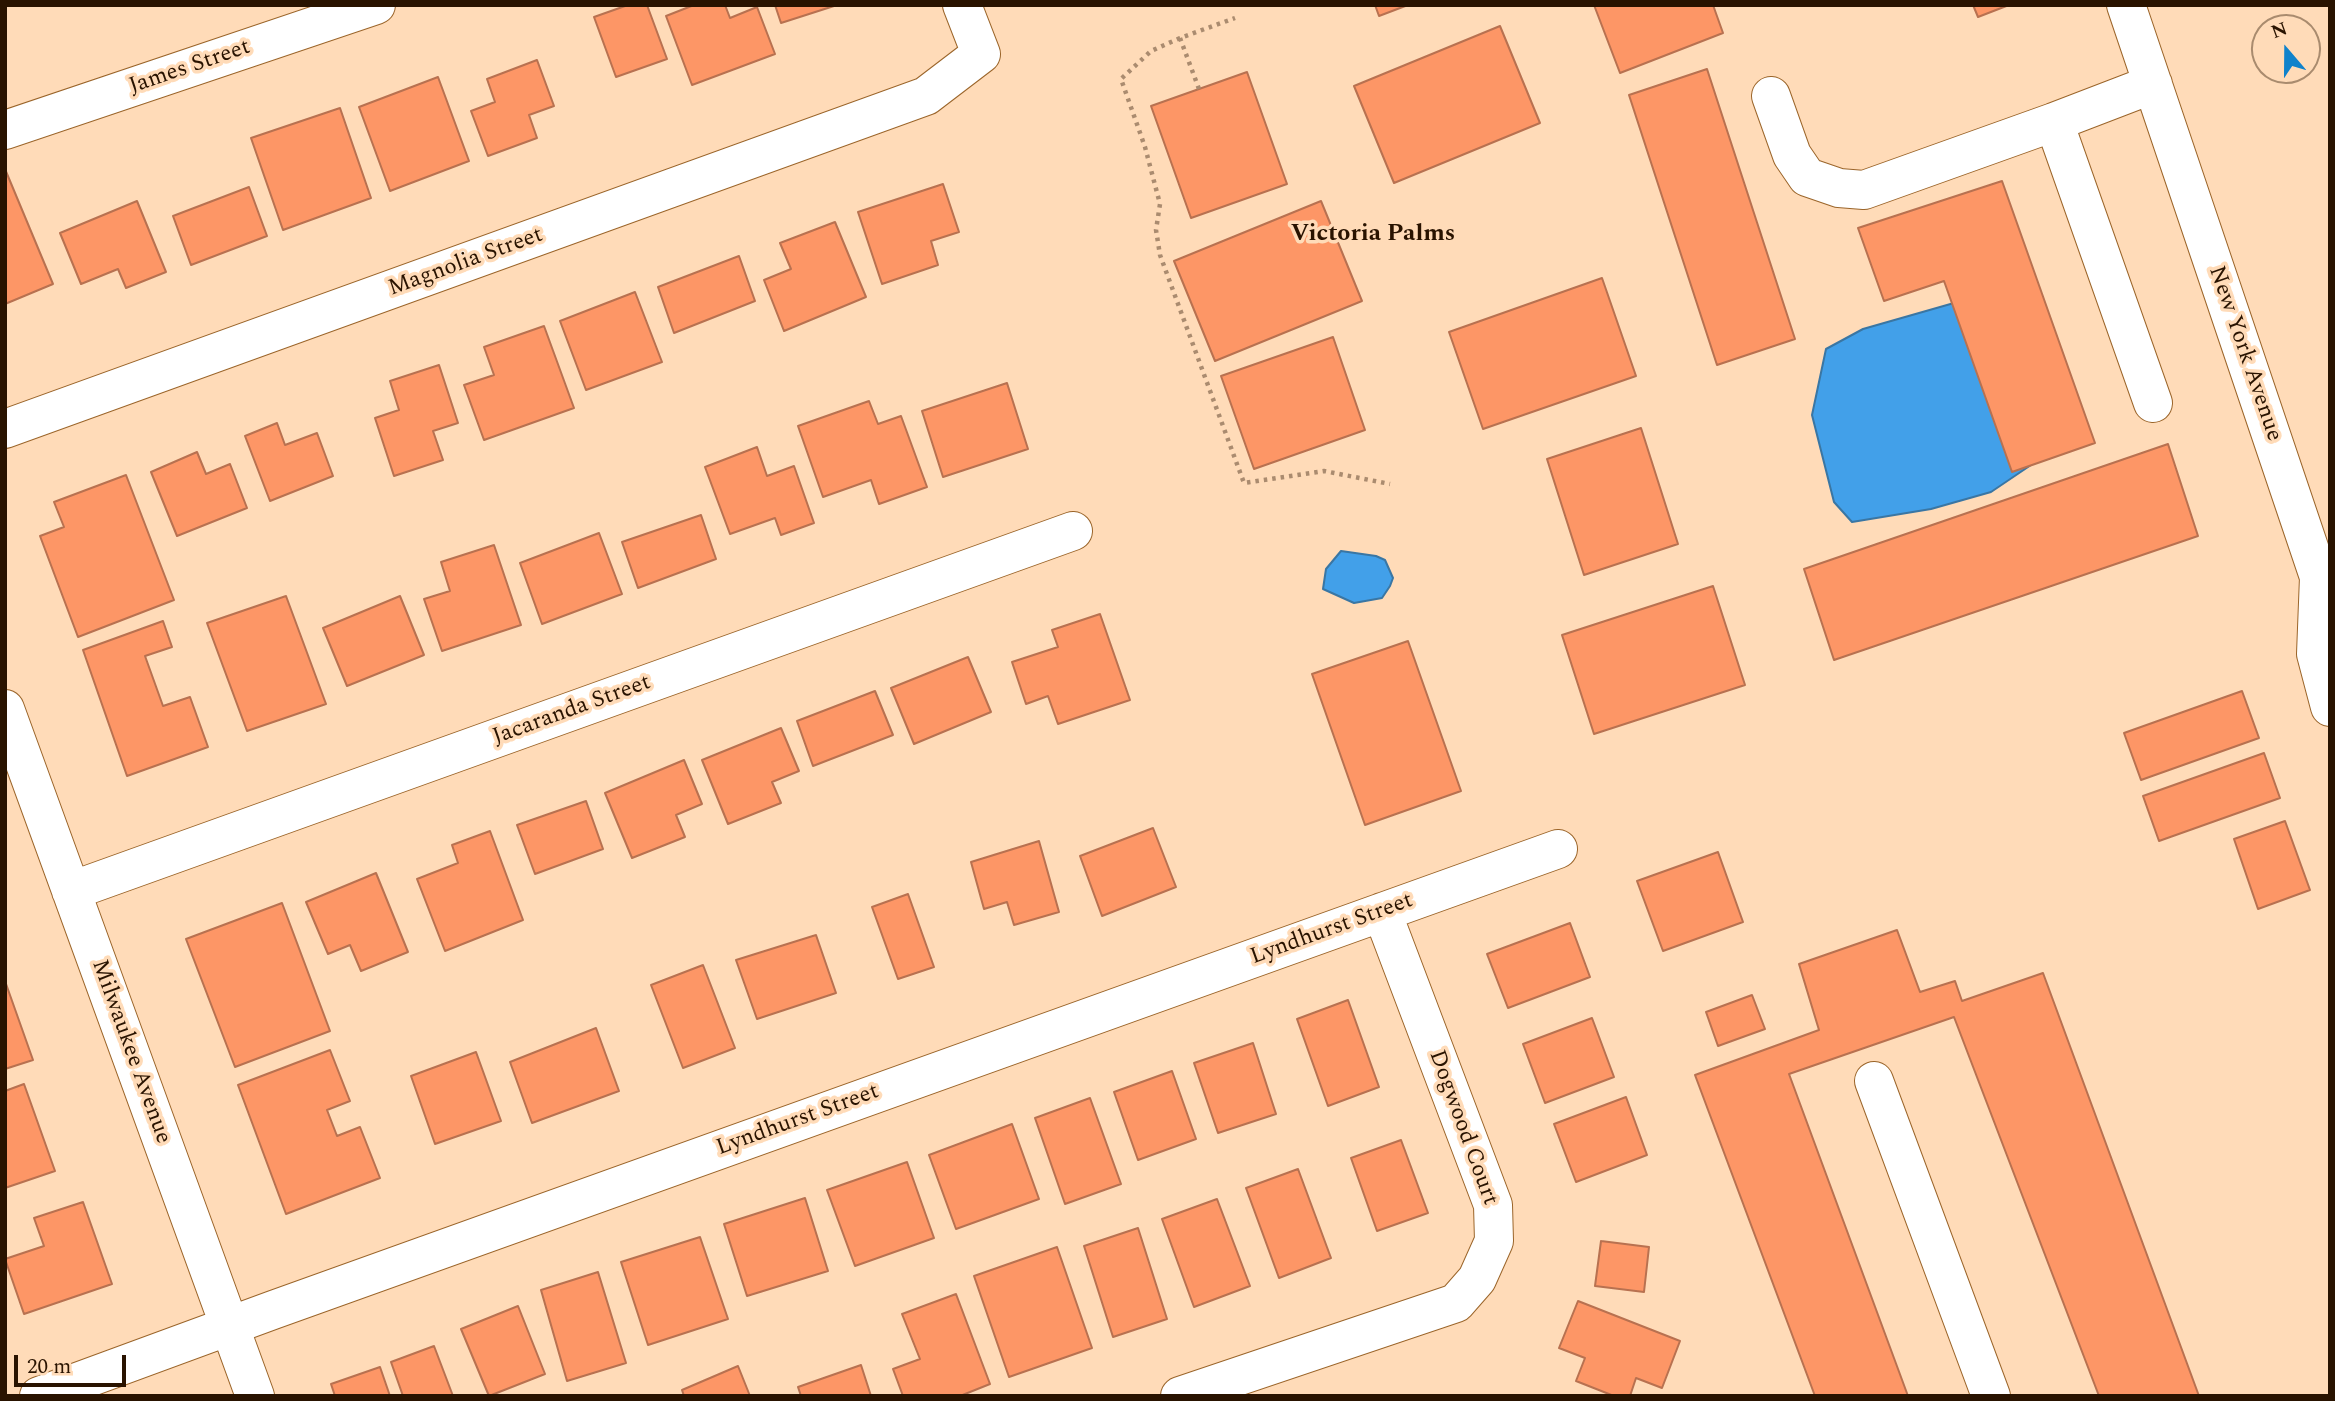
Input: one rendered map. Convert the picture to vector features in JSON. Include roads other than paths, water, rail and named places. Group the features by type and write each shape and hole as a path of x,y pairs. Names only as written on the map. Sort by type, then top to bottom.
{"street":[{"name":"James Street","path":"5,130 376,5"},
{"name":"Magnolia Street","path":"5,429 926,96 981,54 962,5"},
{"name":"New York Avenue","path":"2126,5 2324,576 2316,654 2330,707"},
{"path":"1771,96 1792,155 1807,177 1839,188 1864,190 2152,83"},
{"path":"2053,121 2153,402"},
{"name":"Jacaranda Street","path":"71,891 1073,531"},
{"name":"Milwaukee Avenue","path":"5,709 255,1396"},
{"name":"Lyndhurst Street","path":"39,1396 1558,849"},
{"name":"Dogwood Court","path":"1180,1396 1456,1303 1476,1279 1494,1241 1493,1205 1381,912"},
{"path":"1874,1081 1991,1396"}],"water":[{"path":"1968,299 2031,465 1991,492 1931,509 1852,522 1834,502 1812,415 1826,349 1863,329"},
{"path":"1341,551 1376,556 1385,560 1393,578 1382,598 1354,603 1323,589 1326,569"}],"district":[{"name":"Victoria Palms","path":"1373,235"}]}
